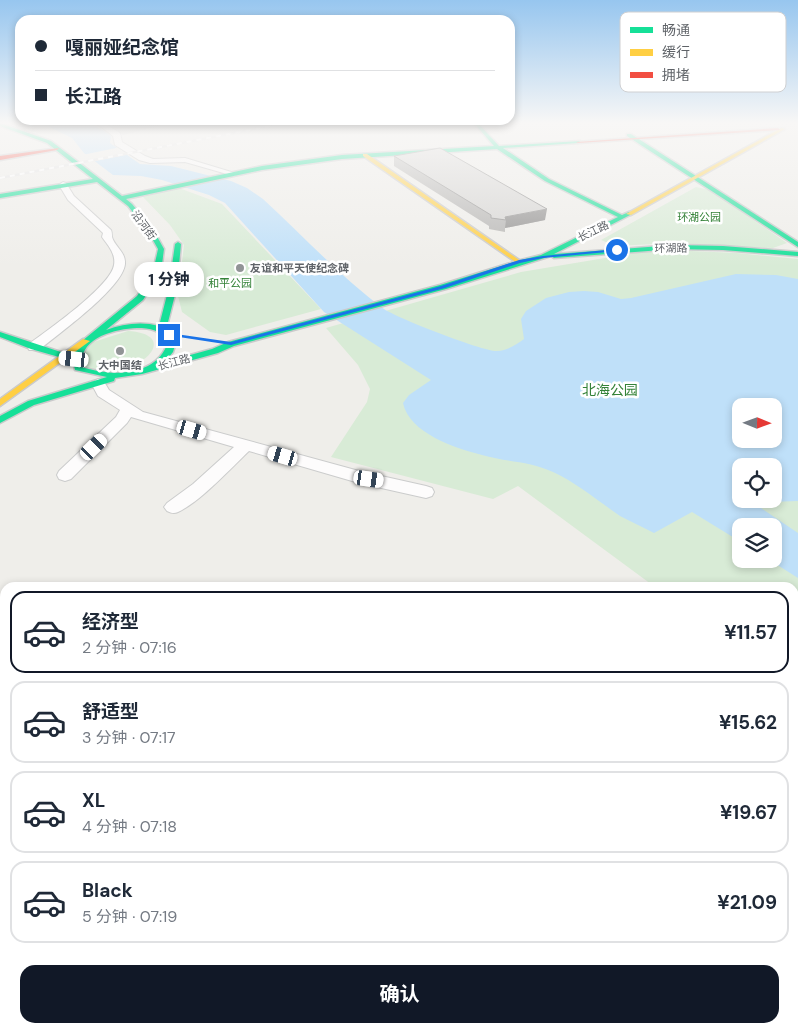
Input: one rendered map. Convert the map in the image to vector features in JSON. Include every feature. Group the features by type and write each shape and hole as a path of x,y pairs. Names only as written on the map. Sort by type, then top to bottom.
{"main road":[{"name":"沿河街","path":"84,170 130,206 152,232 161,249 156,272 140,298 89,339"},
{"name":"沿河街","path":"102,170 146,202"},
{"path":"121,198 255,170"},
{"path":"387,170 519,262"},
{"path":"532,170 547,180 622,217"},
{"path":"685,170 798,245"},
{"name":"长江路","path":"127,375 215,351 231,344 326,317 443,287 519,262 543,257 708,170"},
{"path":"0,196 97,180"},
{"name":"沿河街","path":"145,370 159,363 168,354 172,342 165,332 179,246 172,235"},
{"path":"583,236 611,251"},
{"name":"环湖路","path":"543,257 611,251 697,247 798,254"},
{"name":"长江路","path":"89,339 122,327 148,326 182,337"},
{"path":"0,334 68,358 78,368 90,374 107,377 127,375"},
{"path":"0,403 68,358 89,339"},
{"name":"长江路","path":"204,340 231,344"},
{"path":"0,420 31,403 127,375"}],"street":[{"path":"221,170 234,174"},
{"path":"34,347 108,285 119,268 119,255 107,237 108,232 71,198 63,185"},
{"path":"98,383 103,393 138,415 358,478 379,480 426,492"},
{"path":"65,474 122,420 128,409"},
{"path":"173,506 199,488 245,446"}],"green space":[{"name":"环湖公园","path":"696,187 710,190 787,243 773,248 655,244 615,246 601,240"},
{"name":"和平公园","path":"179,188 222,204 321,309 226,335 210,332 182,312 178,296 184,245 170,225 143,197"},
{"name":"北海公园","path":"691,251 737,253 798,259 798,582 648,582 518,486 493,499 331,457 367,402 370,389 358,365 326,328 521,272 641,252"},
{"path":"128,331 142,333 150,337 154,343 149,355 132,366 117,370 108,371 86,368 79,351 84,345"}],"water":[{"name":"北海公园","path":"107,170 188,170 231,181 247,188 263,199 337,270 384,309 440,334 489,350 505,350 524,339 521,319 526,311 546,298 569,292 598,292 621,299 736,274 776,275 798,279 798,501 782,502 782,458 732,458 732,508 761,508 776,518 732,518 732,536 692,512 654,533 620,516 562,476 544,468 471,452 435,438 414,423 407,414 403,403 409,395 431,380 324,312 225,203 209,195 162,180 141,176 113,175"},
{"name":"北海公园","path":"782,522 798,533 798,578 782,568"}],"building":[{"path":"417,170 479,170 547,209 505,217 506,220 491,218 491,215"}],"railway":[{"path":"0,178 40,170"}],"traffic: fast":[{"path":"85,170 130,205 152,232 161,249 157,272 140,298 89,339"},
{"path":"121,198 252,170"},
{"path":"532,170 547,180 622,217"},
{"path":"683,170 798,245"},
{"path":"0,196 97,180"},
{"path":"145,370 215,351 231,344 443,287 519,262 543,257 629,214"},
{"path":"162,330 173,287 178,244"},
{"path":"554,256 675,247 723,248 798,254"},
{"path":"131,326 154,327 169,336 172,342 168,353 161,362 139,373 126,375 100,374 78,368 77,358 79,350 85,343 102,333 131,326"},
{"path":"0,334 34,347 75,359 71,358"},
{"path":"0,420 31,403 111,379"}],"traffic: slow":[{"path":"387,170 519,262"},
{"path":"629,214 708,170"},
{"path":"0,403 86,341"}],"place":[{"name":"友谊和平天使纪念碑","path":"240,268"},
{"name":"大中国结","path":"120,351"}],"route":[{"path":"169,335 231,344 443,287 519,262 543,257 617,250"}]}
